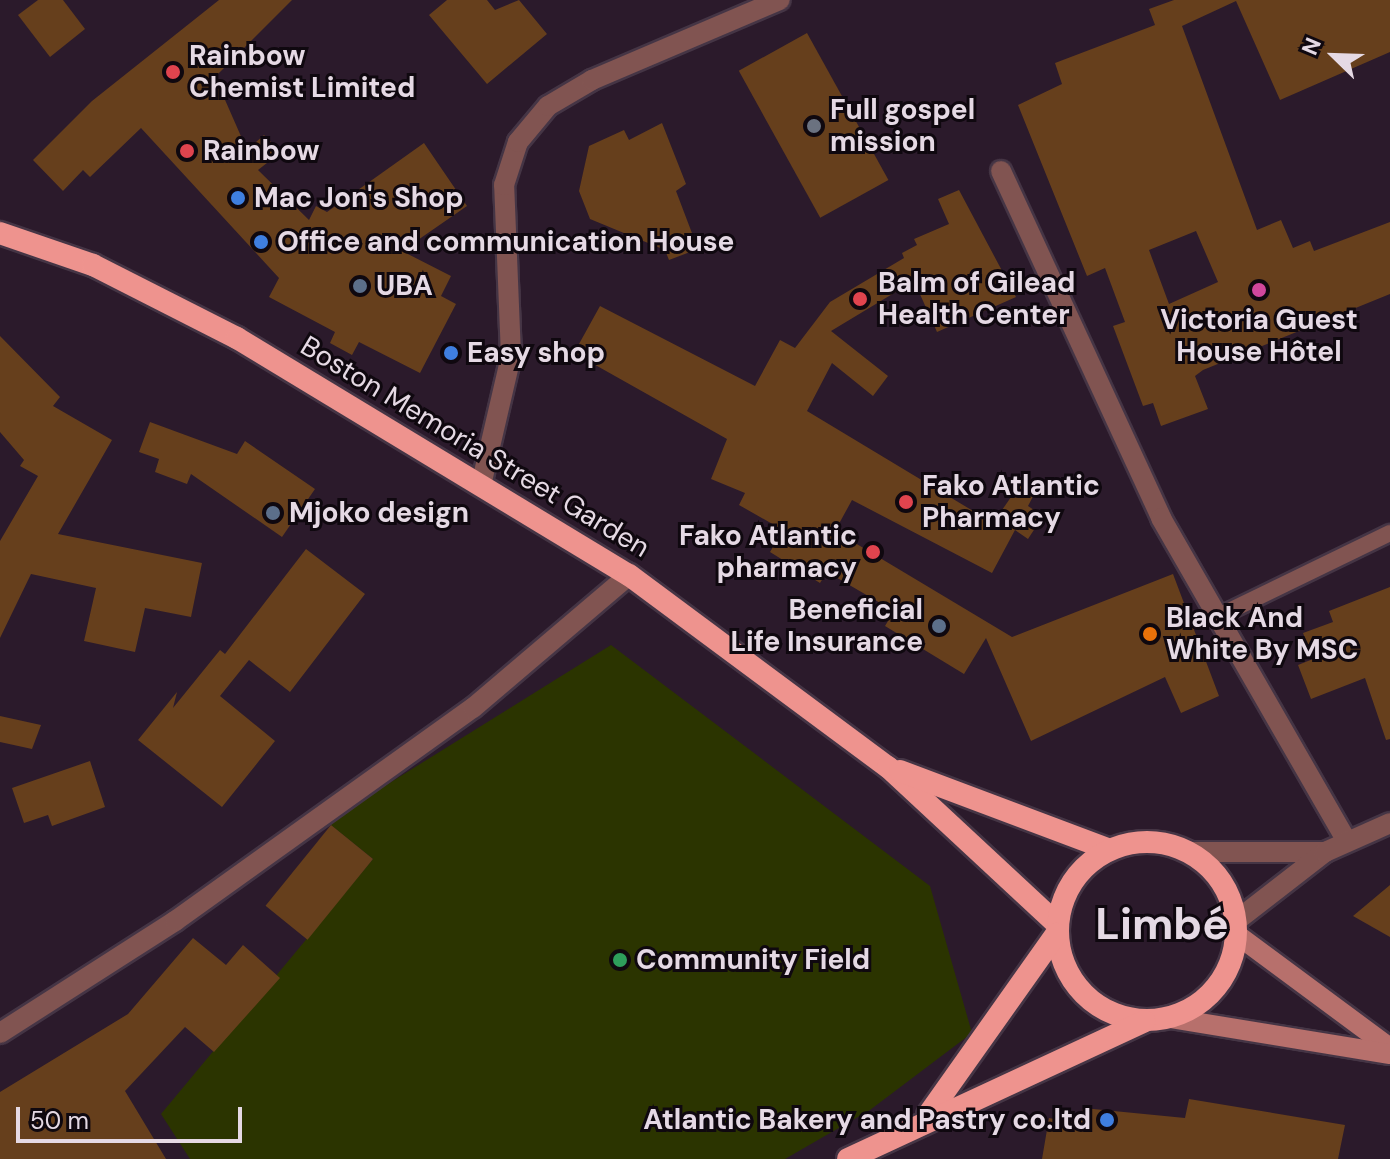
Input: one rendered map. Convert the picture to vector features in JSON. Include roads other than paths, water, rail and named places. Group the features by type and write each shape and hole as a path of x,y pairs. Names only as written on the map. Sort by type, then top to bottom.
{"highway":[{"name":"Boston Memoria Street Garden","path":"0,233 93,265 237,338 482,481 629,575 888,767 1056,929"},
{"name":"Boston Memoria Street Garden","path":"888,767 1107,849"},
{"path":"848,1159 927,1116 1145,1021 1170,1018 1217,987 1236,928 1222,882 1192,852 1136,840 1107,849 1072,879 1056,929 927,1116"},
{"path":"1056,929 1064,968 1083,995 1112,1014 1145,1021"}],"main road":[{"path":"1236,928 1390,1051"},
{"path":"1170,1018 1390,1051"}],"street":[{"path":"482,481 511,356 504,185 518,142 548,106 592,80 780,0"},
{"path":"1001,171 1134,463 1346,840"},
{"path":"0,1033 175,921 473,708 629,575"},
{"path":"1236,928 1325,852 1346,840 1390,823"},
{"path":"1192,852 1325,852"}],"lane":[{"path":"1219,616 1390,533"}],"place":[{"name":"Rainbow Chemist Limited","path":"173,72"},
{"name":"Full gospel mission","path":"814,126"},
{"name":"Rainbow","path":"187,151"},
{"name":"Mac Jon's Shop","path":"238,198"},
{"name":"Office and communication House","path":"261,242"},
{"name":"UBA","path":"360,286"},
{"name":"Victoria Guest House Hôtel","path":"1259,290"},
{"name":"Balm of Gilead Health Center","path":"860,299"},
{"name":"Easy shop","path":"451,353"},
{"name":"Fako Atlantic Pharmacy","path":"906,502"},
{"name":"Mjoko design","path":"273,513"},
{"name":"Fako Atlantic pharmacy","path":"873,552"},
{"name":"Beneficial Life Insurance","path":"939,626"},
{"name":"Black And White By MSC","path":"1150,634"},
{"name":"Community Field","path":"620,960"},
{"name":"Atlantic Bakery and Pastry co.ltd","path":"1107,1120"}],"district":[{"name":"Limbé","path":"1162,924"}]}
